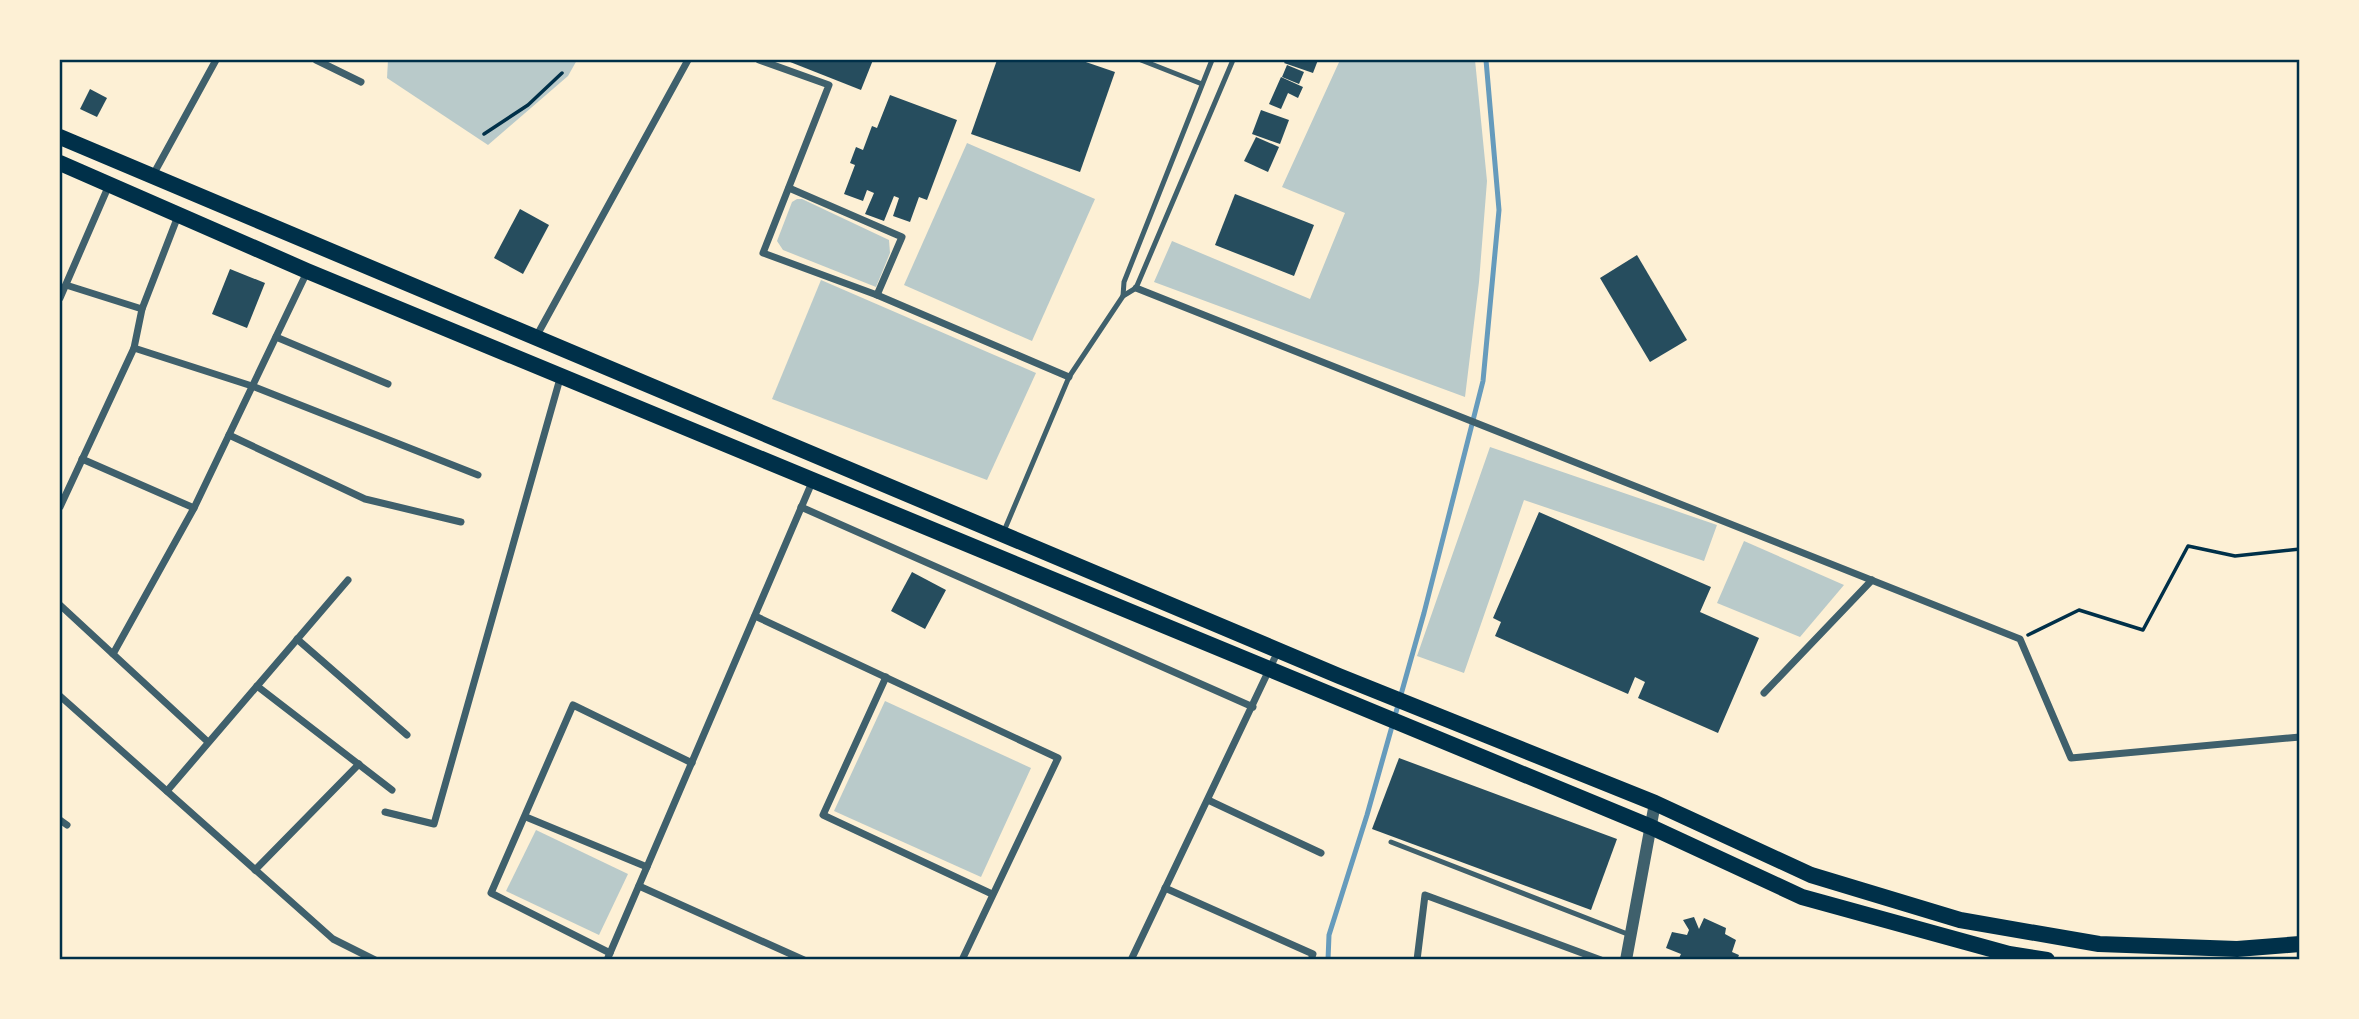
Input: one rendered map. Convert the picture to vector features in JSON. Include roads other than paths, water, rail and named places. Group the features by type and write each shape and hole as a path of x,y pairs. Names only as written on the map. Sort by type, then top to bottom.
{"highway":[{"path":"60,137 1391,697 1655,803 1811,875 1960,920 2099,944 2237,949 2300,944"},
{"path":"60,163 307,271 1651,827 1802,897 2010,957 2047,960"}],"street":[{"path":"153,176 216,60"},
{"path":"316,60 361,82"},
{"path":"535,338 688,60"},
{"path":"759,60 829,85 763,253 877,295 1069,377"},
{"path":"60,298 110,184"},
{"path":"789,188 902,237 877,295"},
{"path":"60,507 134,348 142,309 179,215"},
{"path":"113,654 194,508 307,271"},
{"path":"66,285 142,309"},
{"path":"1136,288 2020,639 2071,758 2300,737"},
{"path":"276,337 388,384"},
{"path":"134,348 252,386 478,475"},
{"path":"385,812 434,824 561,375"},
{"path":"229,435 365,499 461,522"},
{"path":"82,459 194,508"},
{"path":"692,763 573,705 491,893 609,956 647,867 692,763 755,616 813,479"},
{"path":"801,507 1253,707"},
{"path":"167,791 348,580"},
{"path":"1764,693 1872,580"},
{"path":"60,606 208,742"},
{"path":"755,616 1058,758 962,960"},
{"path":"297,639 407,735"},
{"path":"1131,960 1279,650"},
{"path":"886,677 823,815 992,894"},
{"path":"257,686 392,790"},
{"path":"60,696 332,939 375,960"},
{"path":"255,870 359,764"},
{"path":"1208,800 1321,853"},
{"path":"1626,960 1655,803"},
{"path":"526,817 647,867"},
{"path":"60,820 67,825"},
{"path":"639,886 804,960"},
{"path":"1165,888 1313,954 1311,960"},
{"path":"1417,960 1425,895 1601,960"}],"lane":[{"path":"1141,60 1202,84"},
{"path":"1123,296 1124,282 1212,60"},
{"path":"1003,534 1069,377 1123,296 1136,288 1233,60"},
{"path":"1391,842 1630,935"}],"waterway":[{"path":"1328,960 1329,935 1367,815 1424,613 1483,381 1499,210 1486,60"}]}
